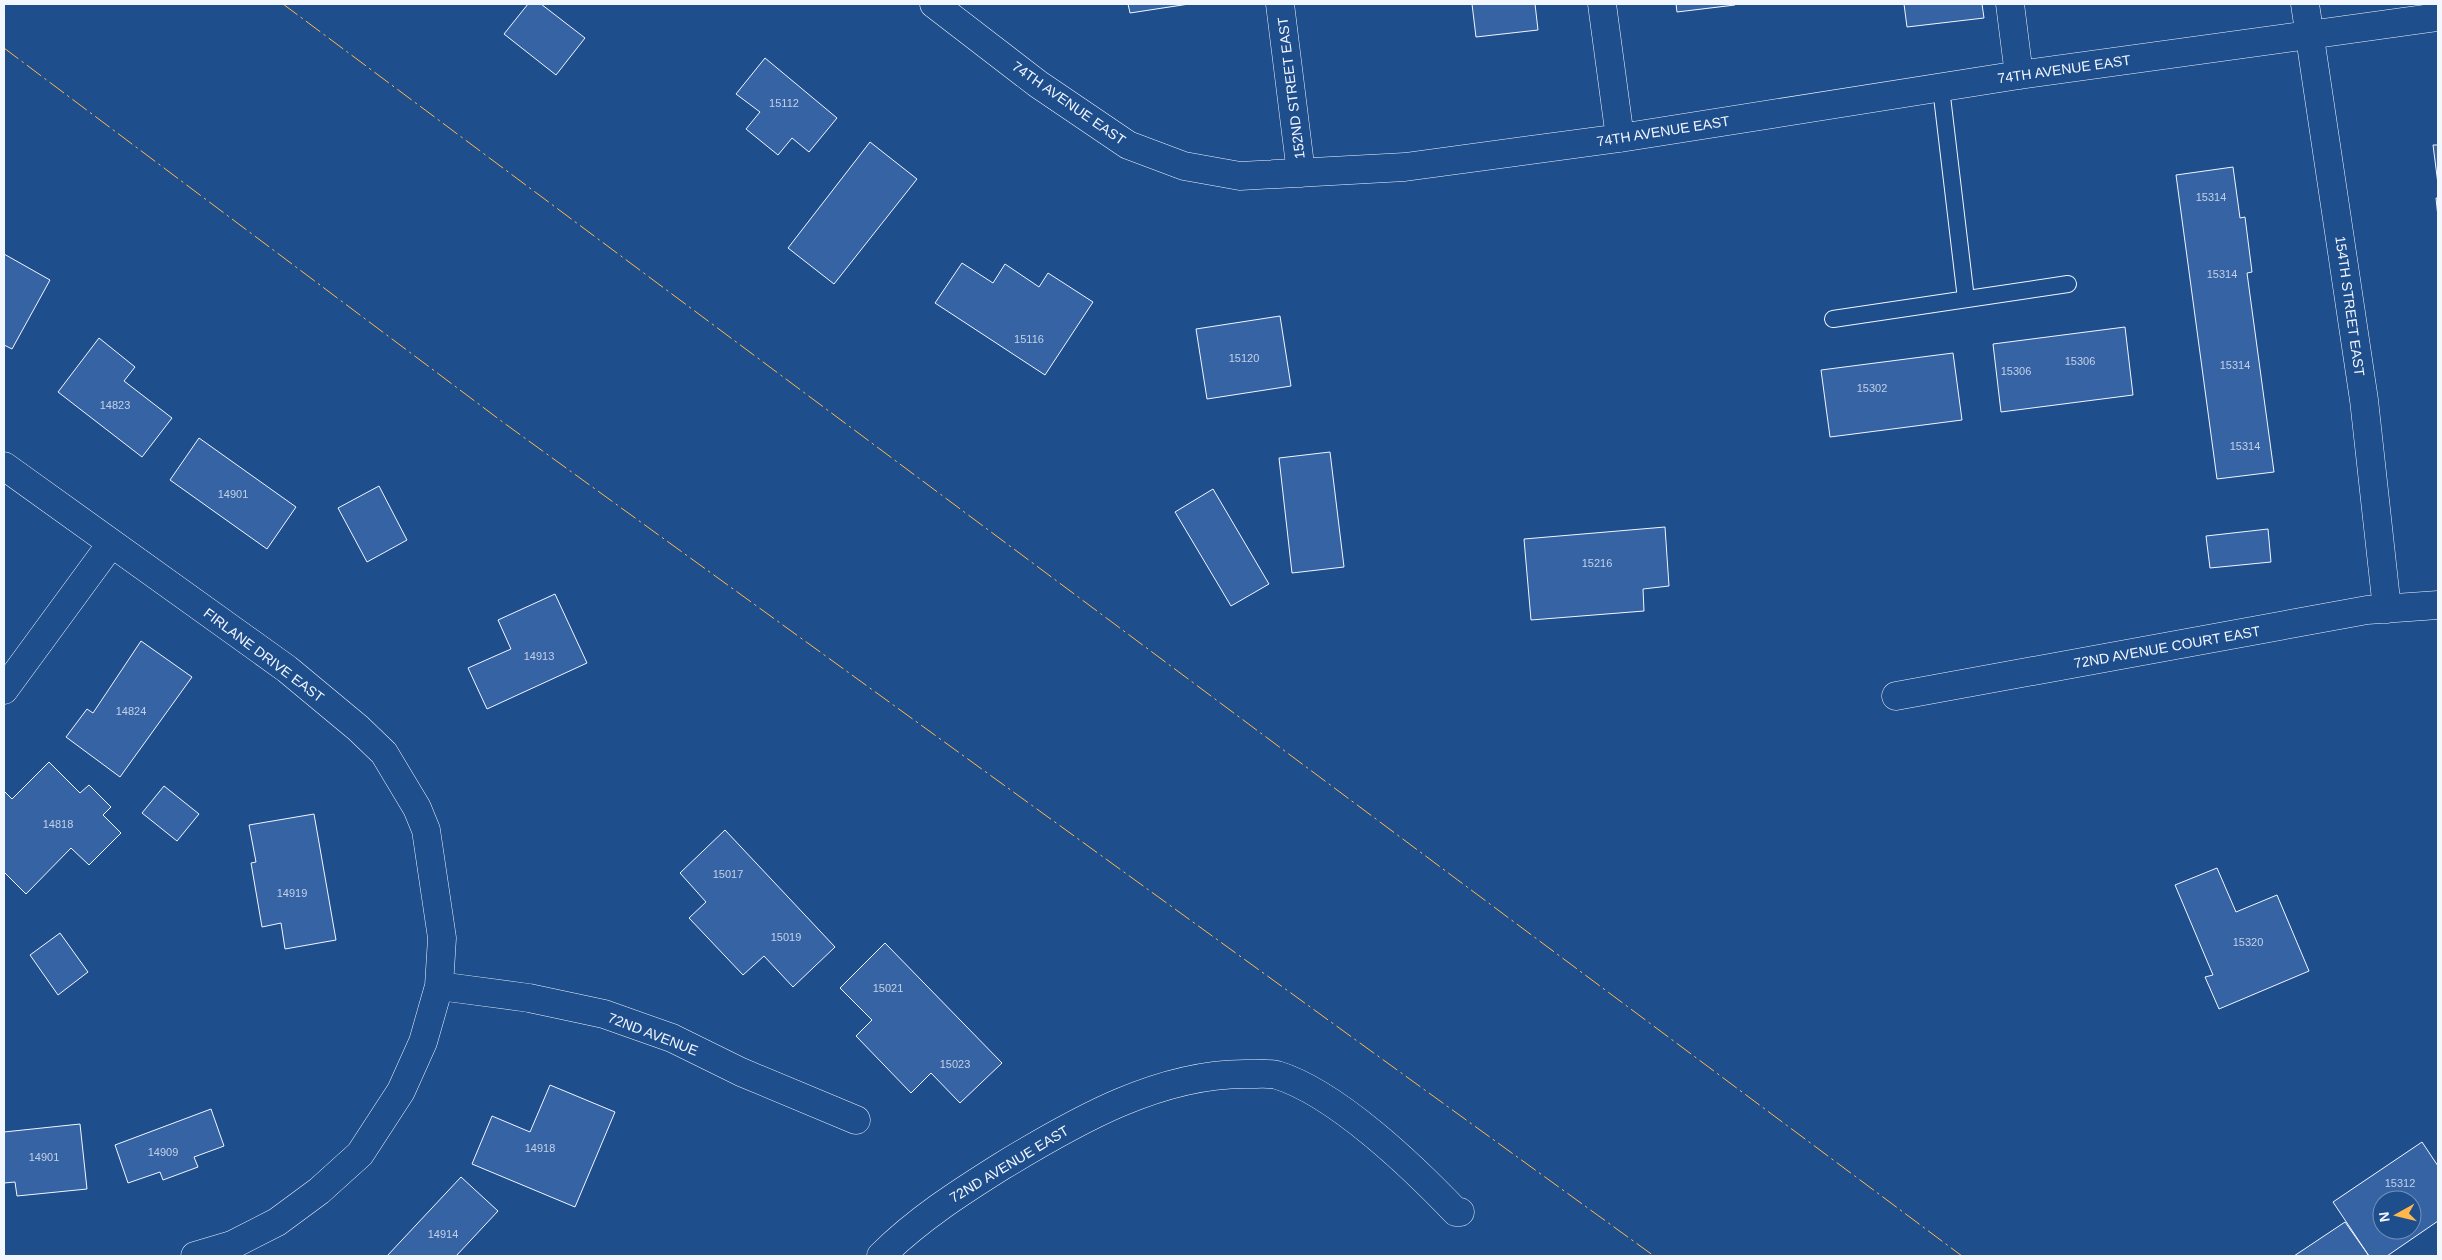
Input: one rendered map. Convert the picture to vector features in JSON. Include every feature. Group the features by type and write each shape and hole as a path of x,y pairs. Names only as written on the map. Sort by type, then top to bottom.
{"street":[{"name":"74TH AVENUE EAST","path":"934,4 1038,84 1128,145 1184,166 1231,174 1301,173 1405,167 1620,138 2019,75 2438,16"},
{"name":"152ND STREET EAST","path":"1280,4 1301,173"},
{"path":"1602,4 1620,138"},
{"path":"2010,4 2019,75"},
{"name":"154TH STREET EAST","path":"2305,4 2364,400 2387,609"},
{"name":"FIRLANE DRIVE EAST","path":"4,466 287,669 384,753 417,808 426,830 442,938 439,986 423,1042 401,1091 360,1154 319,1191 277,1222 232,1245 195,1256"},
{"path":"4,690 111,544"},
{"name":"72ND AVENUE COURT EAST","path":"1896,696 2367,610 2438,604"},
{"name":"72ND AVENUE","path":"439,986 529,998 604,1014 672,1038 741,1072 856,1120"},
{"name":"72ND AVENUE EAST","path":"881,1256 922,1219 954,1195 1052,1136 1136,1096 1188,1080 1222,1074 1275,1075 1309,1090 1334,1105 1370,1132 1456,1212 1460,1212"}],"lane":[{"path":"1940,88 1966,299"},
{"path":"1833,319 2068,284"}],"building":[{"path":"528,4 541,4 585,38 556,75 504,34"},
{"path":"1128,4 1189,4 1130,13"},
{"path":"1472,4 1535,4 1538,30 1476,37"},
{"path":"1676,4 1735,4 1735,5 1677,12"},
{"path":"1904,4 1982,4 1984,18 1907,27"},
{"path":"765,58 837,118 809,152 792,138 778,155 746,129 760,112 736,94"},
{"path":"870,142 917,179 834,284 788,248"},
{"path":"2433,145 2438,145 2438,184"},
{"path":"2233,167 2240,218 2245,217 2252,272 2247,273 2274,472 2217,479 2176,175"},
{"path":"2436,198 2438,198 2438,217"},
{"path":"4,254 50,280 12,349 4,345"},
{"path":"962,263 993,283 1005,264 1039,287 1048,273 1093,302 1045,375 935,303"},
{"path":"1280,316 1291,386 1207,399 1196,329"},
{"path":"2125,327 2133,395 2001,412 1993,344"},
{"path":"99,338 135,367 124,381 172,418 142,457 58,392"},
{"path":"1953,353 1962,420 1830,437 1821,370"},
{"path":"199,438 296,507 267,549 170,480"},
{"path":"1330,452 1344,567 1292,573 1279,458"},
{"path":"379,486 407,540 367,562 338,508"},
{"path":"1213,489 1269,584 1231,606 1175,512"},
{"path":"1665,527 1669,586 1643,589 1644,611 1531,620 1524,539"},
{"path":"2268,529 2271,562 2210,568 2206,536"},
{"path":"555,594 587,663 487,709 468,668 511,649 498,620"},
{"path":"141,641 192,677 120,777 66,737 87,709 93,713"},
{"path":"49,762 80,793 89,785 111,807 103,815 121,833 89,865 71,848 26,894 4,872 4,791 12,799"},
{"path":"164,786 199,814 177,841 142,813"},
{"path":"314,814 336,940 285,949 281,923 262,927 251,863 256,862 249,825"},
{"path":"725,830 835,947 793,987 764,956 743,975 689,918 706,902 680,873"},
{"path":"2217,868 2236,912 2277,895 2309,971 2219,1009 2205,977 2213,975 2175,885"},
{"path":"60,933 88,972 58,995 30,955"},
{"path":"885,943 1002,1063 960,1103 931,1073 911,1093 856,1036 872,1020 840,988"},
{"path":"550,1085 615,1112 575,1207 472,1164 492,1116 530,1132"},
{"path":"211,1109 224,1146 194,1157 198,1167 163,1180 160,1172 128,1183 115,1145"},
{"path":"80,1124 87,1189 17,1196 15,1182 4,1183 4,1132"},
{"path":"2422,1142 2438,1166 2438,1221 2422,1232 2422,1190 2372,1190 2372,1240 2410,1240 2387,1256 2369,1256 2333,1202"},
{"path":"461,1177 498,1211 456,1256 387,1256"},
{"path":"2345,1222 2369,1256 2294,1256"}],"power":[{"path":"283,4 1962,1256"},
{"path":"4,48 504,423 1654,1256"}]}
